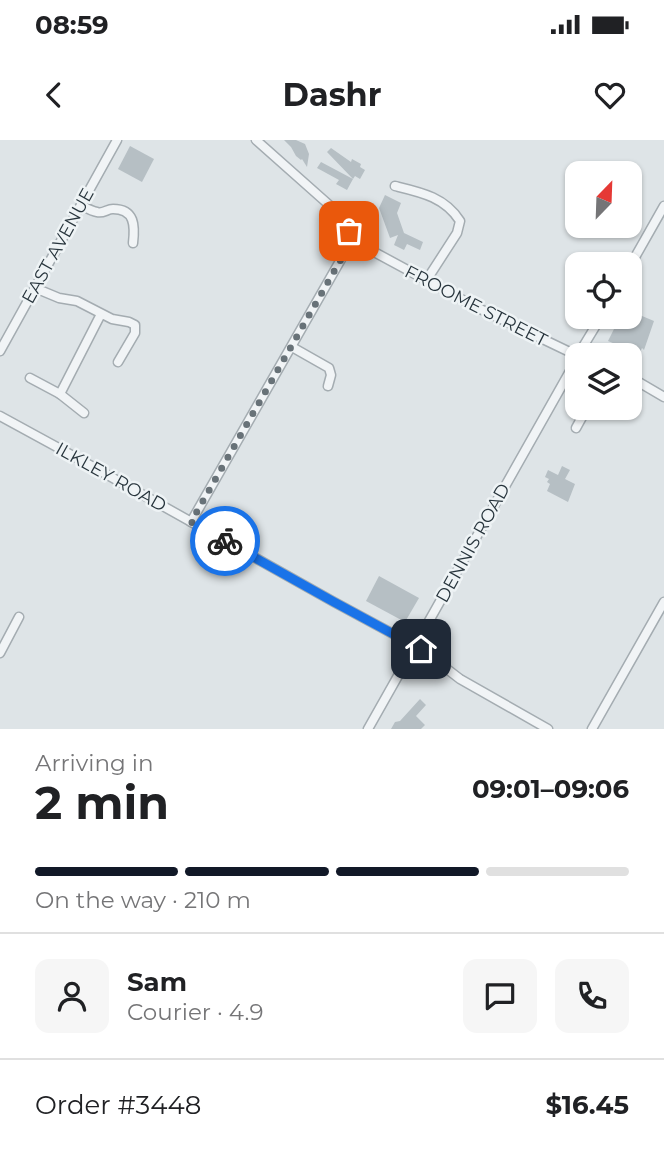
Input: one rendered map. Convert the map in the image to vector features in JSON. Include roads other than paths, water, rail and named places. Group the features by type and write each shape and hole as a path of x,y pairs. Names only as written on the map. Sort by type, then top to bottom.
{"street":[{"name":"EAST AVENUE","path":"0,351 117,140"},
{"path":"191,522 352,240 345,221 336,211 256,140"},
{"path":"395,186 428,194 453,210 460,221 457,233 426,281"},
{"path":"81,205 98,213 116,209 133,218 133,243"},
{"path":"638,252 664,206"},
{"name":"FROOME STREET","path":"352,240 426,281 565,347"},
{"path":"35,288 59,298 77,300 112,319 135,325 135,333 118,362"},
{"path":"60,394 102,314"},
{"path":"292,347 329,368 331,375 328,386"},
{"path":"30,378 60,394 84,413"},
{"name":"DENNIS ROAD","path":"368,729 565,379"},
{"path":"642,384 664,397"},
{"name":"ILKLEY ROAD","path":"0,416 415,645 460,679 548,729"},
{"path":"576,428 580,420"},
{"path":"592,729 664,602"},
{"path":"0,653 19,617"}]}
